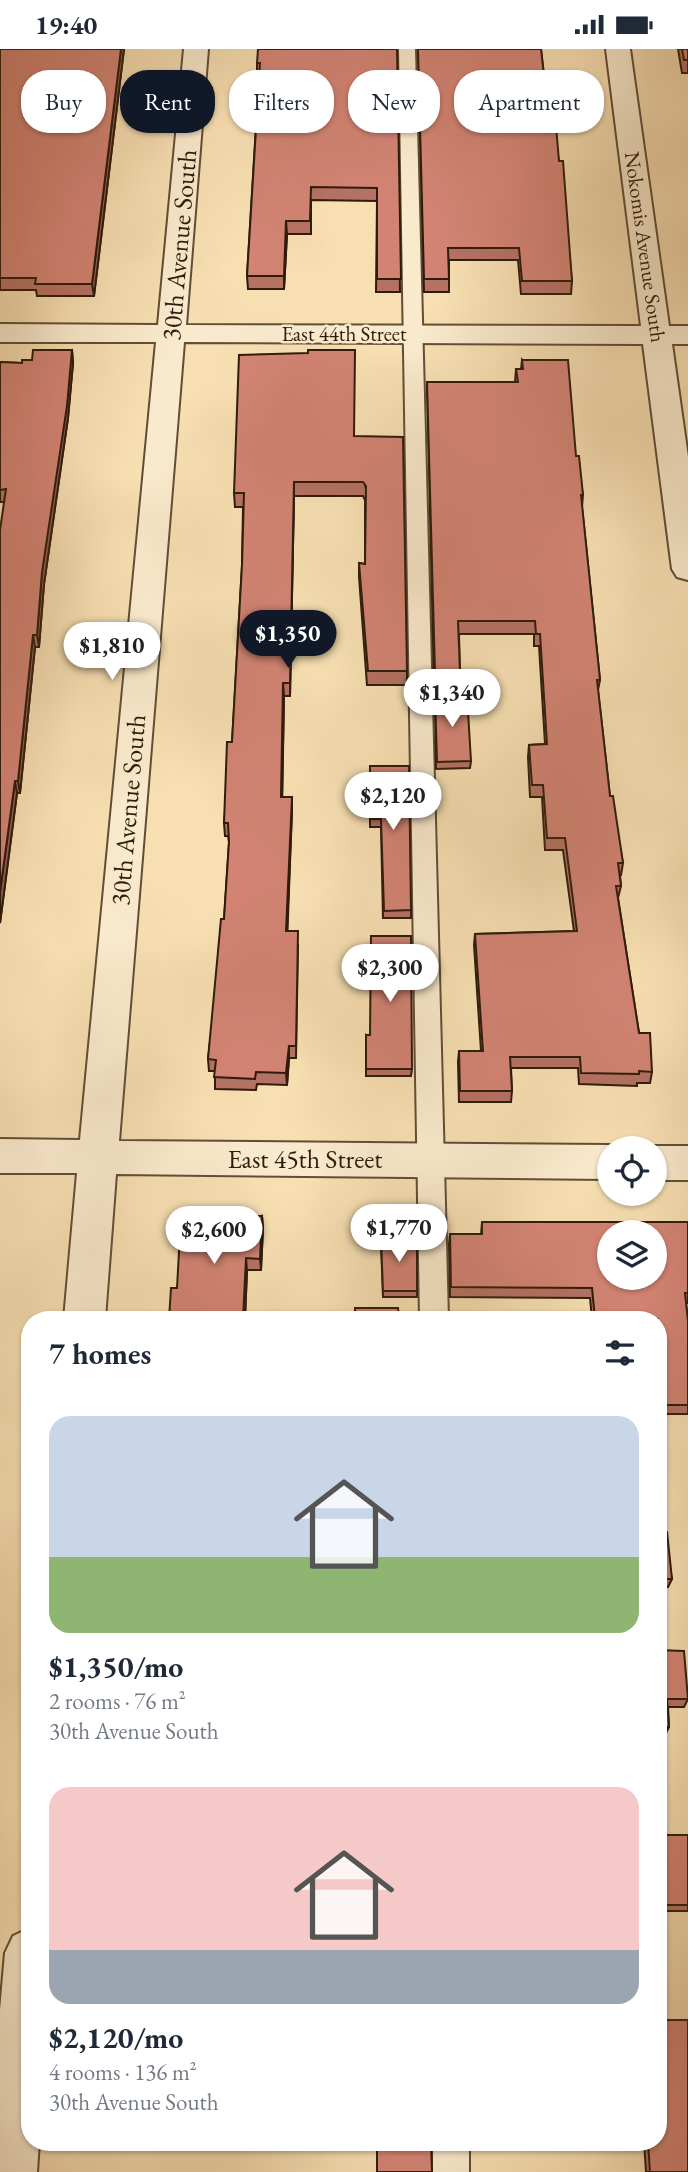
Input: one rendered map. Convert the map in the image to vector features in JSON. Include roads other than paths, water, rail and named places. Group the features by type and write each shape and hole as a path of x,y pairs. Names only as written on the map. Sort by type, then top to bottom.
{"street":[{"name":"30th Avenue South","path":"85,1311 196,49"},
{"name":"Nokomis Avenue South","path":"618,49 688,569"},
{"name":"East 44th Street","path":"0,333 688,335"},
{"name":"East 45th Street","path":"0,1156 597,1163"},
{"path":"667,1163 688,1164"},
{"path":"11,2172 21,2057"}],"lane":[{"path":"407,49 434,1311"},
{"path":"451,2151 451,2172"}]}
